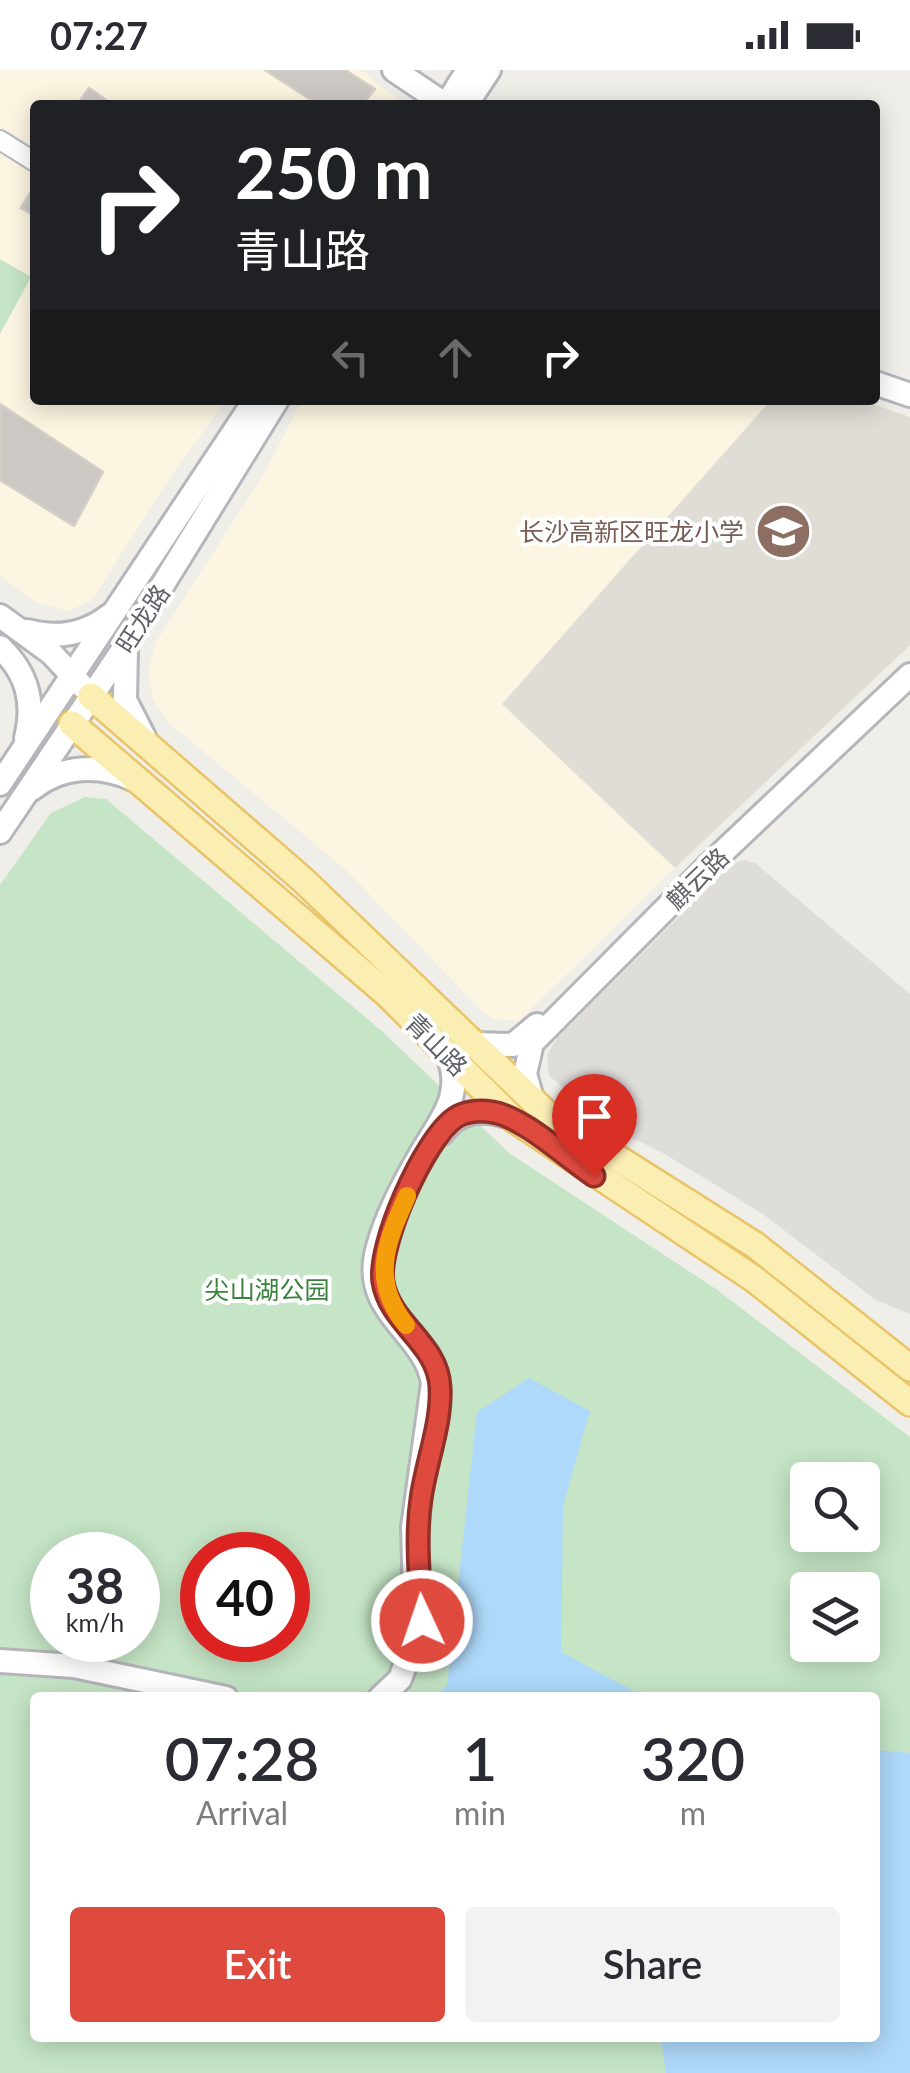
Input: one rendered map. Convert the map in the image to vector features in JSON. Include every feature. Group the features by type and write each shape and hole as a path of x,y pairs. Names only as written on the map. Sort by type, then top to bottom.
{"main road":[{"name":"青山路","path":"91,696 303,880 475,1044 523,1110 597,1149 756,1246 910,1366"},
{"name":"青山路","path":"72,724 386,993 448,1053 754,1279 904,1397"}],"street":[{"path":"380,70 425,100"},
{"path":"394,70 439,100"},
{"path":"449,100 468,70"},
{"path":"469,100 489,70"},
{"path":"0,136 30,156"},
{"path":"880,389 910,399"},
{"name":"旺龙路","path":"0,784 252,405"},
{"name":"旺龙路","path":"0,832 137,626 274,405"},
{"path":"22,750 30,708 26,680 4,634 77,632 96,625 122,601"},
{"path":"137,626 123,664 125,700 133,720 158,756"},
{"name":"青山路","path":"4,634 73,676 91,696"},
{"name":"青山路","path":"4,634 39,675 54,704 72,724"},
{"name":"麒云路","path":"475,1044 503,1048 522,1040 910,664"},
{"name":"麒云路","path":"523,1110 532,1043 707,867 910,675"},
{"path":"22,798 49,778 86,768 139,782"},
{"path":"386,1692 400,1679 416,1635 413,1527 433,1383 426,1360 384,1310 374,1270 384,1230 418,1159 452,1103 455,1083 448,1053"},
{"path":"393,1692 412,1668 422,1636 418,1527 440,1398 432,1356 392,1306 384,1286 384,1252 422,1162 449,1123 468,1112 523,1110"},
{"path":"904,1397 910,1366"},
{"path":"0,1664 73,1672 168,1692"},
{"path":"0,1664 74,1666 198,1692"}],"shaded area":[{"path":"0,70 360,70 399,100 30,100 30,144 0,126"},
{"path":"0,148 30,168 30,405 223,405 175,470 91,601 67,611 36,602 0,576"},
{"path":"299,405 767,405 503,704 675,868 519,1021 492,1019 478,1007 345,869 169,723 153,700 148,671 156,642 265,472"},
{"name":"长沙高新区旺龙小学","path":"767,405 875,405 910,417 910,645 675,868 502,704"},
{"path":"744,860 755,863 910,994 910,1314 876,1300 760,1212 663,1153 614,1129 549,1076 547,1055 557,1038 732,864"}],"green space":[{"path":"0,259 30,279 0,334"},
{"name":"尖山湖公园","path":"85,797 106,799 383,1032 509,1153 716,1289 910,1437 910,2073 0,2073 0,885 51,813"}],"water":[{"path":"529,1378 590,1411 563,1506 561,1652 636,1692 441,1692 447,1685 477,1412"},
{"path":"880,1750 910,1753 910,2073 666,2073 662,2042 880,2042"}],"building":[{"path":"265,70 345,70 375,89 366,100 311,100"},
{"path":"89,88 106,100 81,100"},
{"path":"30,193 30,213 21,208"},
{"path":"0,404 103,472 74,526 0,480"}],"slow traffic":[{"path":"406,1325 392,1306 382,1269 390,1234 407,1196"}],"place":[{"name":"长沙高新区旺龙小学","path":"783,531"}],"route":[{"path":"422,1621 418,1527 438,1418 440,1384 432,1356 392,1306 384,1286 382,1269 390,1234 422,1162 449,1123 468,1112 491,1112 512,1118 594,1176"}]}
